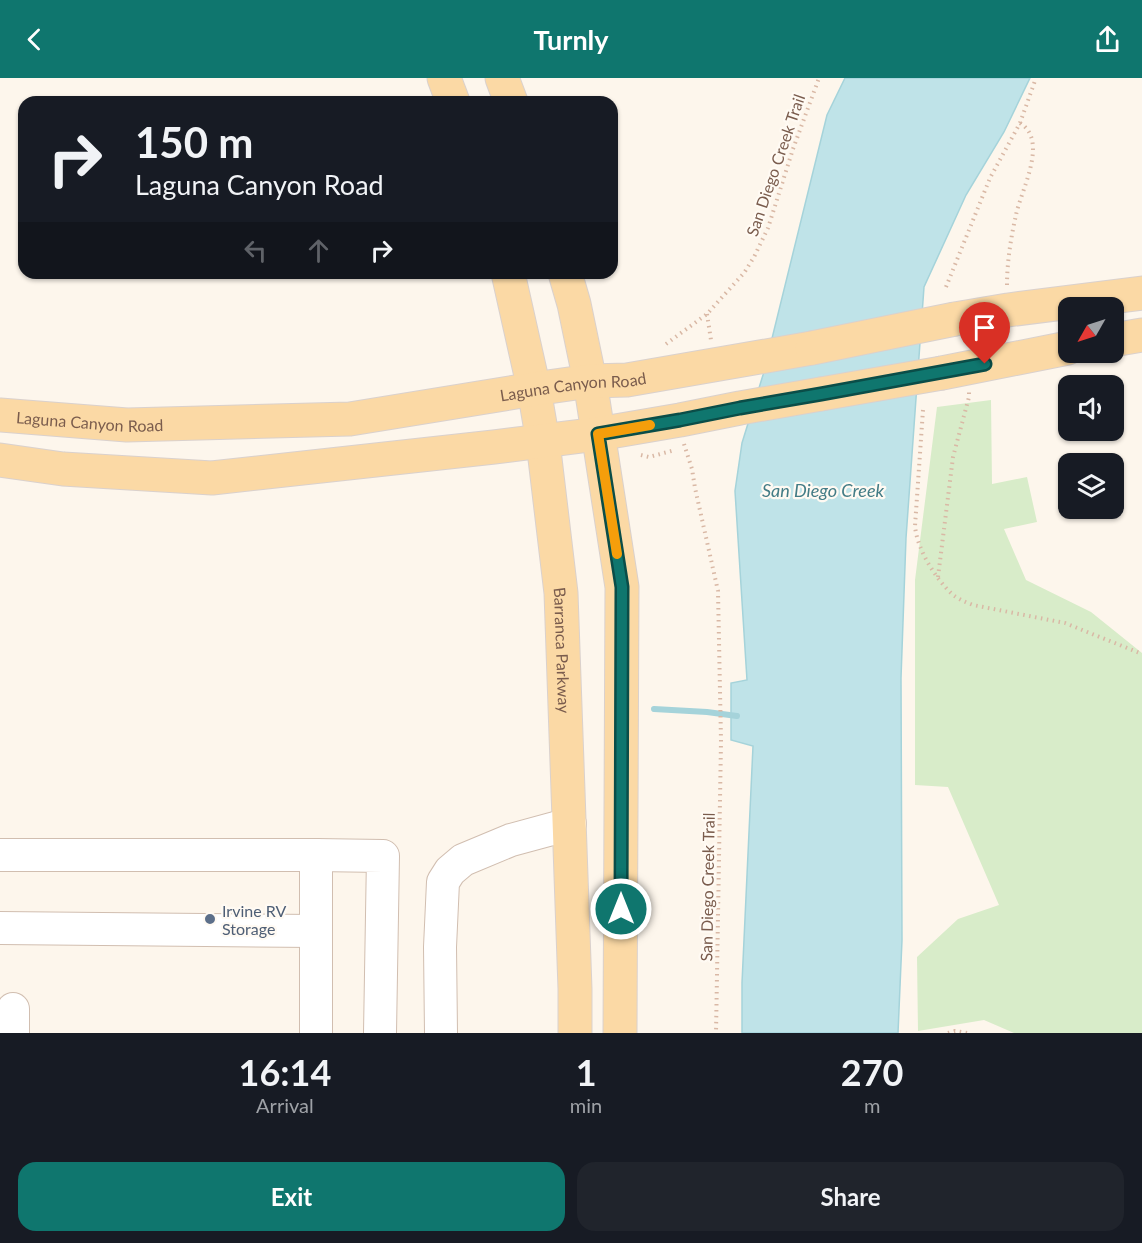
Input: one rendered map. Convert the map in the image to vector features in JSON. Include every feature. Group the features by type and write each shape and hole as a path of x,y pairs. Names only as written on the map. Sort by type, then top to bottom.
{"main road":[{"path":"444,78 451,96"},
{"path":"502,78 509,96"},
{"name":"Barranca Parkway","path":"509,279 534,388 543,442 561,593 575,1033"},
{"path":"567,279 591,381 622,587 620,1033"},
{"name":"Laguna Canyon Road","path":"0,415 127,425 350,419 534,388 591,381 627,380 812,348 1008,310 1142,293"},
{"path":"1124,338 1142,335"},
{"path":"0,460 63,469 212,478 598,434 1058,350"}],"lane":[{"path":"441,1033 443,882 463,860 511,840 570,824"},
{"path":"0,855 383,856 380,1033"},
{"path":"316,855 316,1033"},
{"path":"0,928 316,931"}],"path":[{"name":"San Diego Creek Trail","path":"658,345 668,344 707,314 744,273 754,257 768,228 819,78"},
{"path":"946,287 990,178 1020,123 1036,78"},
{"path":"1008,310 1007,271 1016,213 1033,162 1031,137 1027,127 1020,123"},
{"path":"938,577 953,457 969,397 953,370"},
{"path":"923,410 916,539 923,554 951,593 973,605 1065,623 1142,654"},
{"name":"San Diego Creek Trail","path":"639,455 650,457 684,448 692,470 718,591 721,741 716,1033"},
{"path":"948,1033 955,1031 967,1033"}],"green space":[{"path":"991,400 992,484 1027,477 1037,522 1004,529 1026,580 1091,612 1142,653 1142,1033 1014,1033 984,1020 918,1031 917,957 958,919 999,905 948,787 915,785 915,580 937,407"}],"water":[{"name":"San Diego Creek","path":"845,78 1030,78 1004,132 966,195 924,287 906,538 901,678 902,940 898,1033 742,1033 742,983 753,746 731,740 731,683 747,680 735,491 742,443 763,375 827,115"}],"waterway":[{"path":"654,709 737,716"}],"slow traffic":[{"path":"617,554 598,434 650,425"}],"place":[{"name":"Irvine RV Storage","path":"210,919"}],"route":[{"path":"621,909 622,587 598,434 985,364"}]}
